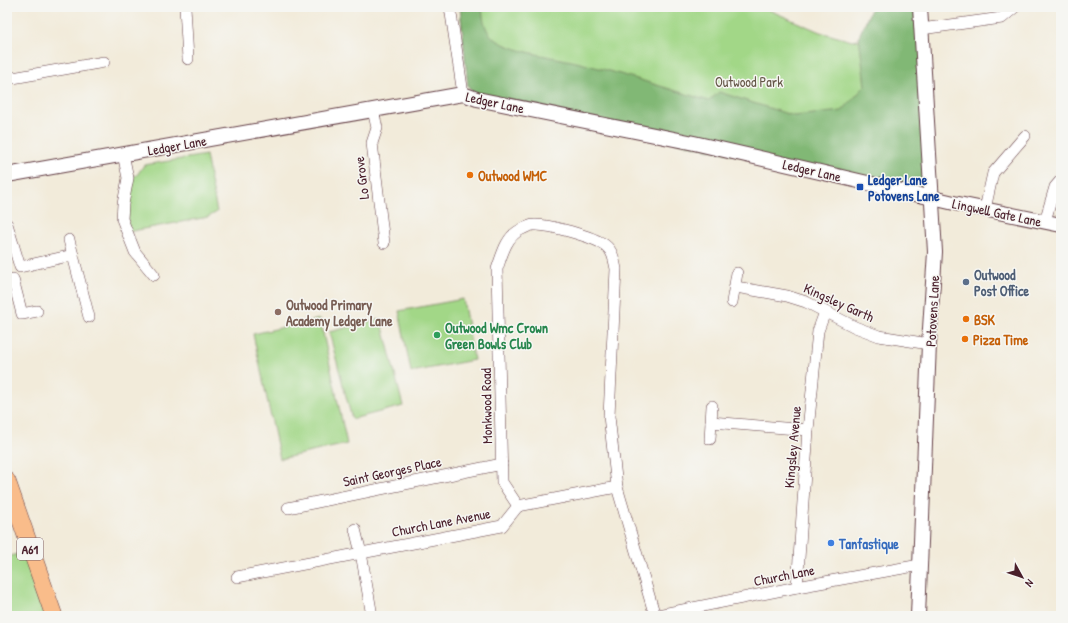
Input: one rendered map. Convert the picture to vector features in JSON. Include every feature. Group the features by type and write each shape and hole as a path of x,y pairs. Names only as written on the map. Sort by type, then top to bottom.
{"main road":[{"name":"A61","path":"7,481 54,616"}],"street":[{"path":"185,7 188,59"},
{"path":"450,7 463,94"},
{"name":"Potovens Lane","path":"918,616 929,344 935,252 933,198 920,7"},
{"path":"922,29 1002,18 1014,7"},
{"path":"7,79 104,62"},
{"name":"Ledger Lane","path":"7,175 463,94 477,99 694,143 933,198"},
{"name":"Lo Grove","path":"374,110 377,128 372,143 384,243"},
{"path":"984,209 993,173 1025,136"},
{"path":"123,154 128,178 122,219 135,252 154,275"},
{"path":"1045,221 1055,187 1061,180"},
{"name":"Lingwell Gate Lane","path":"933,198 1061,225"},
{"path":"7,224 20,267 73,255"},
{"name":"Monkwood Road","path":"518,506 502,482 497,269 505,245 518,230 534,225 589,237 605,245 613,254 616,269 609,416 617,487 654,616"},
{"path":"69,240 89,317"},
{"path":"732,302 736,287 737,273"},
{"path":"7,281 13,279 22,314 37,311"},
{"name":"Kingsley Garth","path":"736,287 787,296 806,302 879,336 929,344"},
{"name":"Kingsley Avenue","path":"797,587 808,430 818,331 825,312"},
{"path":"710,439 712,406"},
{"path":"711,422 808,430"},
{"name":"Saint Georges Place","path":"288,508 502,464"},
{"path":"518,506 617,487"},
{"name":"Church Lane Avenue","path":"237,576 502,526 518,506"},
{"path":"355,529 362,553 372,616"},
{"name":"Church Lane","path":"654,616 797,587 920,566"}],"green space":[{"name":"Outwood Park","path":"460,7 762,7 820,32 852,41 921,29 929,158 468,86"},
{"path":"460,7 482,7 484,22 490,35 498,41 515,49 596,67 709,101 719,92 794,116 842,111 865,86 859,36 872,7 920,7 933,198 477,99 468,86"},
{"path":"206,155 217,212 208,217 127,232 128,178 137,175 144,165"},
{"name":"Outwood Wmc Crown Green Bowls Club","path":"463,299 474,360 411,372 399,311"},
{"path":"320,319 347,444 280,459 253,334"},
{"path":"381,319 403,406 352,419 329,332"},
{"path":"31,550 54,616 7,616 7,557"}],"place":[{"name":"Outwood WMC","path":"470,175"},
{"name":"Ledger Lane Potovens Lane","path":"860,187"},
{"name":"Outwood Post Office","path":"966,282"},
{"name":"Outwood Primary Academy Ledger Lane","path":"278,312"},
{"name":"BSK","path":"966,319"},
{"name":"Outwood Wmc Crown Green Bowls Club","path":"437,335"},
{"name":"Pizza Time","path":"965,339"},
{"name":"Tanfastique","path":"831,543"}]}
